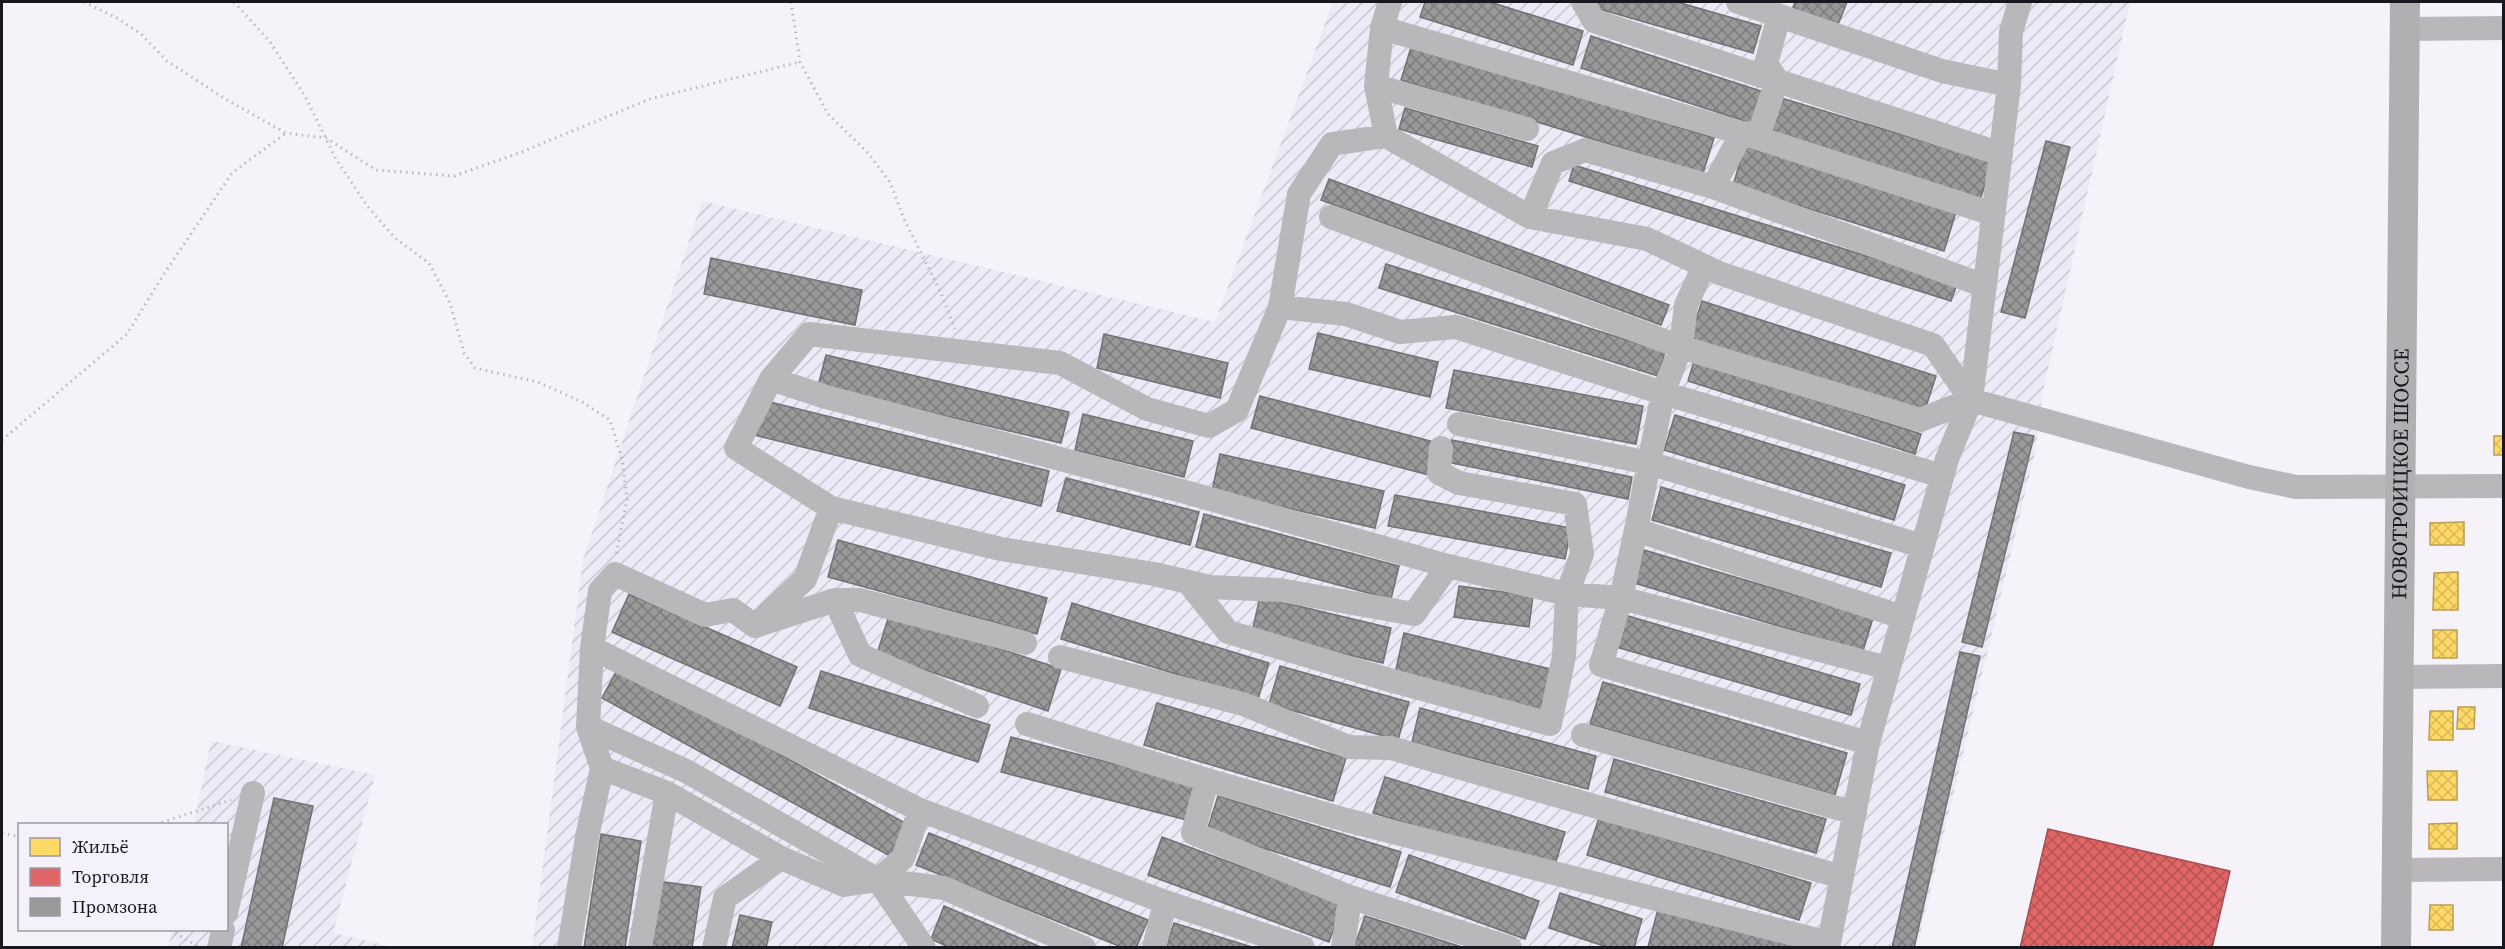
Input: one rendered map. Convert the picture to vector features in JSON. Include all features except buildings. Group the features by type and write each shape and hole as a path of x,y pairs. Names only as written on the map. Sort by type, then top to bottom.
{"main road":[{"name":"НОВОТРОИЦКОЕ ШОССЕ","path":"2396,948 2403,9"}],"street":[{"path":"1386,136 1376,86 1382,28 1390,2"},
{"path":"1583,2 1594,21 2001,154"},
{"path":"1738,2 1942,71 2009,85"},
{"path":"1027,723 1207,780 1346,820 1828,945 1868,744 1942,476 1971,400 2009,85 2011,32 2020,2"},
{"path":"2403,9 2504,28"},
{"path":"1742,133 1759,134 1776,80 1766,64 1779,16"},
{"path":"1382,28 1742,133 1993,214"},
{"path":"1376,86 1527,129"},
{"path":"1713,187 1742,133"},
{"path":"1449,566 1414,614 1280,590 1210,587 1154,574 1001,549 831,508 736,448 771,379 809,334 1060,363 1147,409 1209,426 1237,410 1280,307 1299,194 1332,144 1386,136 1530,217 1647,239 1719,273 1933,345 1971,400"},
{"path":"1530,217 1553,164 1586,150 1713,187 1985,286"},
{"path":"1331,217 1681,347 1920,420 1971,400 2296,487 2504,486"},
{"path":"1704,266 1686,305 1681,347 1664,393 1622,598 1601,665 1868,744"},
{"path":"1280,307 1346,314 1400,332 1456,327 1664,393 1942,476"},
{"path":"771,379 826,397 1189,493 1449,566 1567,594 1622,598 1888,668"},
{"path":"1459,424 1649,463 1922,546"},
{"path":"1188,582 1228,632 1550,724 1564,656 1567,594 1582,554 1575,504 1459,483 1439,473 1441,448"},
{"path":"755,626 805,579 831,508"},
{"path":"1636,530 1902,616"},
{"path":"569,948 587,837 602,768 588,727 592,648 600,591 615,574 705,615 733,610 755,626"},
{"path":"755,626 835,600 860,600 1024,643"},
{"path":"835,600 860,655 977,706"},
{"path":"592,648 920,810 1165,902 1303,948"},
{"path":"1060,657 1243,704 1349,747 1391,748 1842,877"},
{"path":"2397,677 2504,676"},
{"path":"588,727 686,771 878,880 924,948"},
{"path":"1583,735 1855,813"},
{"path":"602,768 667,793 781,858 844,885 878,880 944,888 1084,948"},
{"path":"1207,780 1193,833 1350,897 1510,948"},
{"path":"228,904 253,793"},
{"path":"640,948 667,793"},
{"path":"878,880 903,858 920,810"},
{"path":"714,948 726,898 781,858"},
{"path":"2397,870 2504,869"},
{"path":"1343,948 1350,897"},
{"path":"1154,948 1165,902"},
{"path":"219,948 223,931"}],"path":[{"path":"84,2 117,18 141,34 167,61 226,100 286,133 326,138 376,170 454,176 519,153 650,99 800,62"},
{"path":"234,2 270,42 305,96 336,159 368,207 395,238 429,262 450,303 464,353 475,368 538,382 582,402 610,420 622,459 627,499 615,574"},
{"path":"791,2 800,62 828,114 867,153 890,182 904,219 941,293 963,352"},
{"path":"2,440 128,334 164,274 232,173 286,133"},
{"path":"162,823 253,793"},
{"path":"2,833 18,837"},
{"path":"172,931 200,948"}],"shaded area":[{"path":"1333,2 2130,2 2042,396 2036,448 1917,947 532,948 583,560 702,201 1215,322"},
{"path":"211,741 375,775 333,933 393,947 168,948 172,931 228,931 228,823 194,823"}]}
